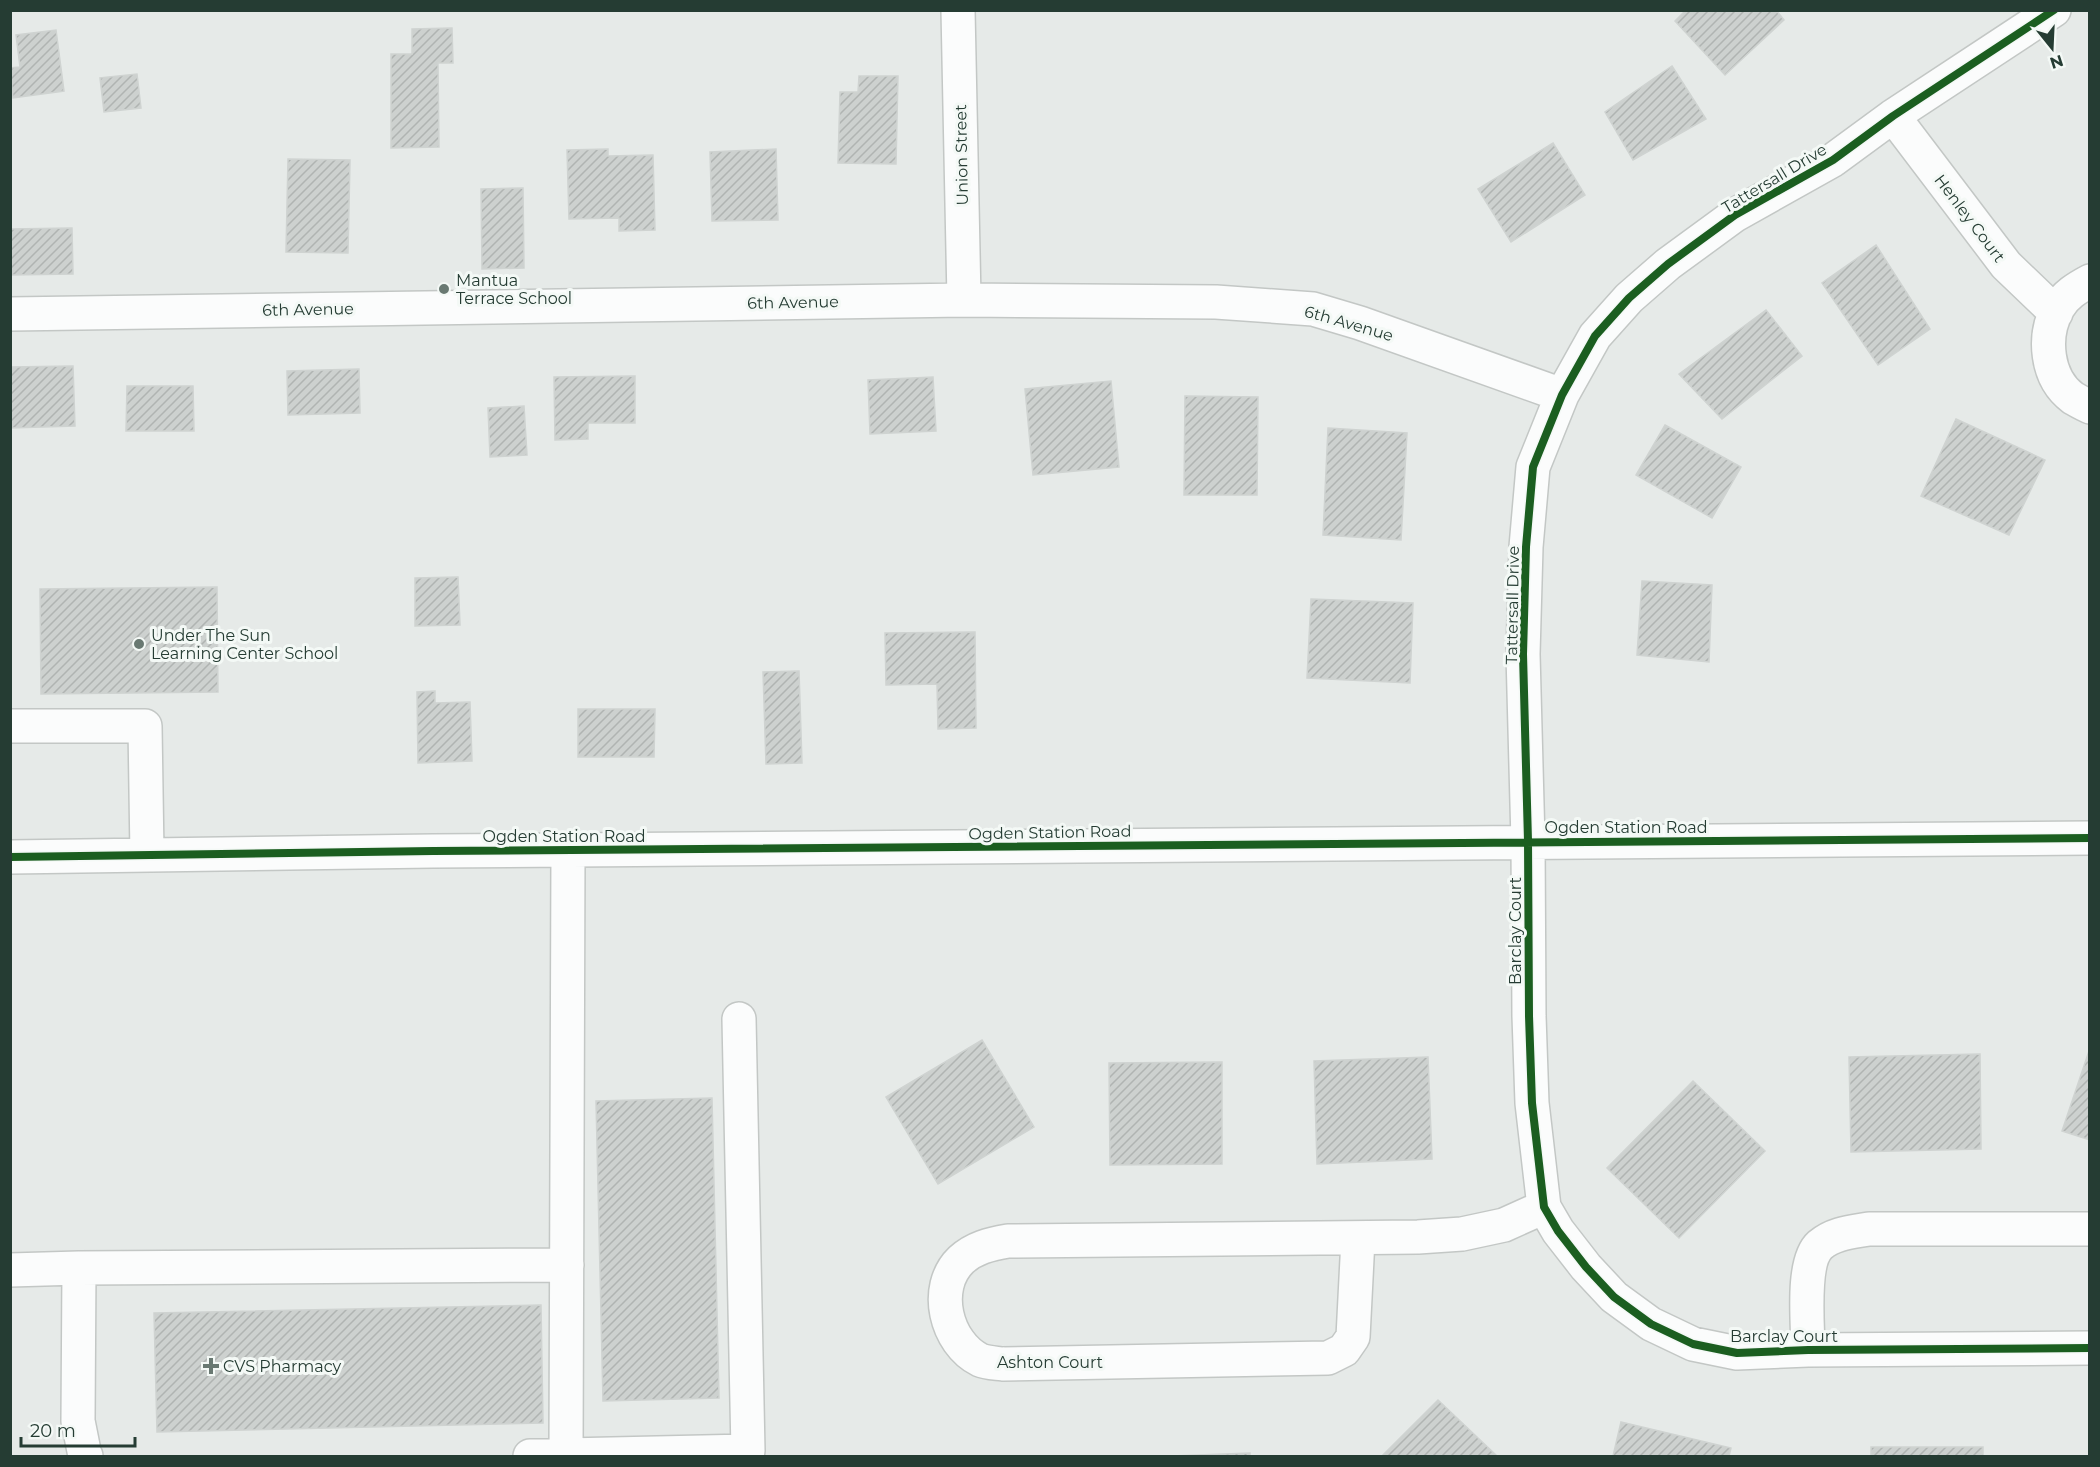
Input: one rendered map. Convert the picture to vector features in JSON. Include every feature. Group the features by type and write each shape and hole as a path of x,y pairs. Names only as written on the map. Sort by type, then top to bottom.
{"street":[{"name":"Union Street","path":"958,10 964,300"},
{"name":"Tattersall Drive","path":"1528,841 1523,654 1526,547 1533,467 1562,395 1595,336 1629,298 1668,264 1735,215 1833,160 1893,116 2054,10"},
{"name":"Henley Court","path":"1893,116 2006,265 2056,313"},
{"path":"2090,281 2074,289 2058,307 2049,329 2048,355 2056,378 2072,397 2090,407"},
{"name":"6th Avenue","path":"10,314 964,300 1216,302 1312,309 1360,323 1562,395"},
{"path":"10,726 145,726 147,855"},
{"name":"Ogden Station Road","path":"10,857 1528,841 2090,838"},
{"name":"Barclay Court","path":"1528,841 1532,1103 1544,1207 1558,1231 1586,1267 1614,1297 1651,1324 1693,1344 1737,1353 1808,1350 2090,1348"},
{"path":"567,1456 568,850"},
{"path":"530,1456 748,1451 740,1019"},
{"name":"Ashton Court","path":"1358,1239 1353,1337 1344,1350 1328,1358 1003,1364 982,1361 965,1350 953,1333 946,1314 946,1294 951,1272 974,1250 990,1244 1008,1241 1358,1239 1462,1234 1504,1225 1544,1207"},
{"name":"Barclay Court","path":"1808,1350 1807,1284 1810,1264 1819,1245 1839,1233 1869,1229 2090,1229"},
{"path":"10,1270 567,1265"},
{"path":"79,1268 78,1421 84,1456 86,1456"}],"building":[{"path":"1686,10 1776,10 1784,20 1725,75 1675,21"},
{"path":"452,28 453,63 438,63 439,147 391,148 391,54 412,54 412,29"},
{"path":"56,30 64,91 13,98 10,68 20,67 16,35"},
{"path":"1672,66 1706,119 1633,160 1605,112"},
{"path":"137,74 141,108 104,112 100,78"},
{"path":"859,76 898,76 896,164 838,163 840,92 858,92"},
{"path":"1553,143 1585,195 1511,242 1478,189"},
{"path":"608,149 608,156 653,155 655,230 619,231 619,218 569,219 567,150"},
{"path":"776,149 778,220 712,221 710,152"},
{"path":"288,159 350,160 348,253 286,252"},
{"path":"523,188 524,268 482,269 481,189"},
{"path":"72,228 73,274 10,275 10,229"},
{"path":"1876,245 1930,329 1878,365 1822,283"},
{"path":"1766,310 1802,356 1722,419 1679,374"},
{"path":"73,366 75,426 10,428 10,367"},
{"path":"359,369 360,413 288,415 287,371"},
{"path":"635,376 635,423 588,423 588,439 555,440 554,377"},
{"path":"933,377 936,431 870,434 868,380"},
{"path":"1111,381 1119,467 1033,475 1025,389"},
{"path":"127,386 193,386 194,431 126,431"},
{"path":"1185,396 1258,397 1257,495 1184,495"},
{"path":"524,406 527,455 490,457 488,408"},
{"path":"1956,419 2045,460 2009,535 1921,496"},
{"path":"1665,425 1741,467 1712,518 1636,475"},
{"path":"1328,428 1407,433 1401,540 1323,535"},
{"path":"458,577 460,625 415,626 415,578"},
{"path":"1642,581 1712,585 1709,662 1637,655"},
{"path":"217,587 218,692 41,694 40,589"},
{"path":"1311,599 1413,603 1410,683 1307,678"},
{"path":"975,632 976,728 938,729 937,684 886,685 885,633"},
{"path":"799,671 802,763 766,764 763,672"},
{"path":"435,691 435,703 470,702 472,761 418,763 417,692"},
{"path":"578,709 655,709 654,757 578,757"},
{"path":"982,1040 1034,1127 938,1184 886,1097"},
{"path":"2090,1048 2090,1140 2062,1131"},
{"path":"1980,1054 1981,1149 1851,1152 1849,1057"},
{"path":"1428,1057 1432,1159 1317,1164 1314,1061"},
{"path":"1222,1062 1222,1164 1110,1165 1109,1063"},
{"path":"1693,1081 1765,1151 1679,1238 1607,1168"},
{"path":"712,1098 719,1398 603,1401 596,1101"},
{"path":"541,1305 543,1423 157,1432 154,1313"},
{"path":"1438,1400 1497,1456 1382,1456"},
{"path":"1621,1422 1731,1448 1729,1456 1613,1456"},
{"path":"1871,1447 1983,1447 1983,1456 1871,1456"},
{"path":"1250,1453 1250,1456 1171,1456"}],"cycle path":[{"path":"2054,10 1893,116 1833,160 1735,215 1668,264 1629,298 1595,336 1562,395 1533,467 1526,547 1523,654 1528,841 1529,1016 1532,1103 1544,1207 1558,1231 1586,1267 1614,1297 1651,1324 1693,1344 1737,1353 1808,1350 2090,1348"},
{"path":"10,857 433,851 2090,838"}],"place":[{"name":"Mantua Terrace School","path":"444,289"},
{"name":"Under The Sun Learning Center School","path":"139,644"},
{"name":"CVS Pharmacy","path":"211,1366"}]}
